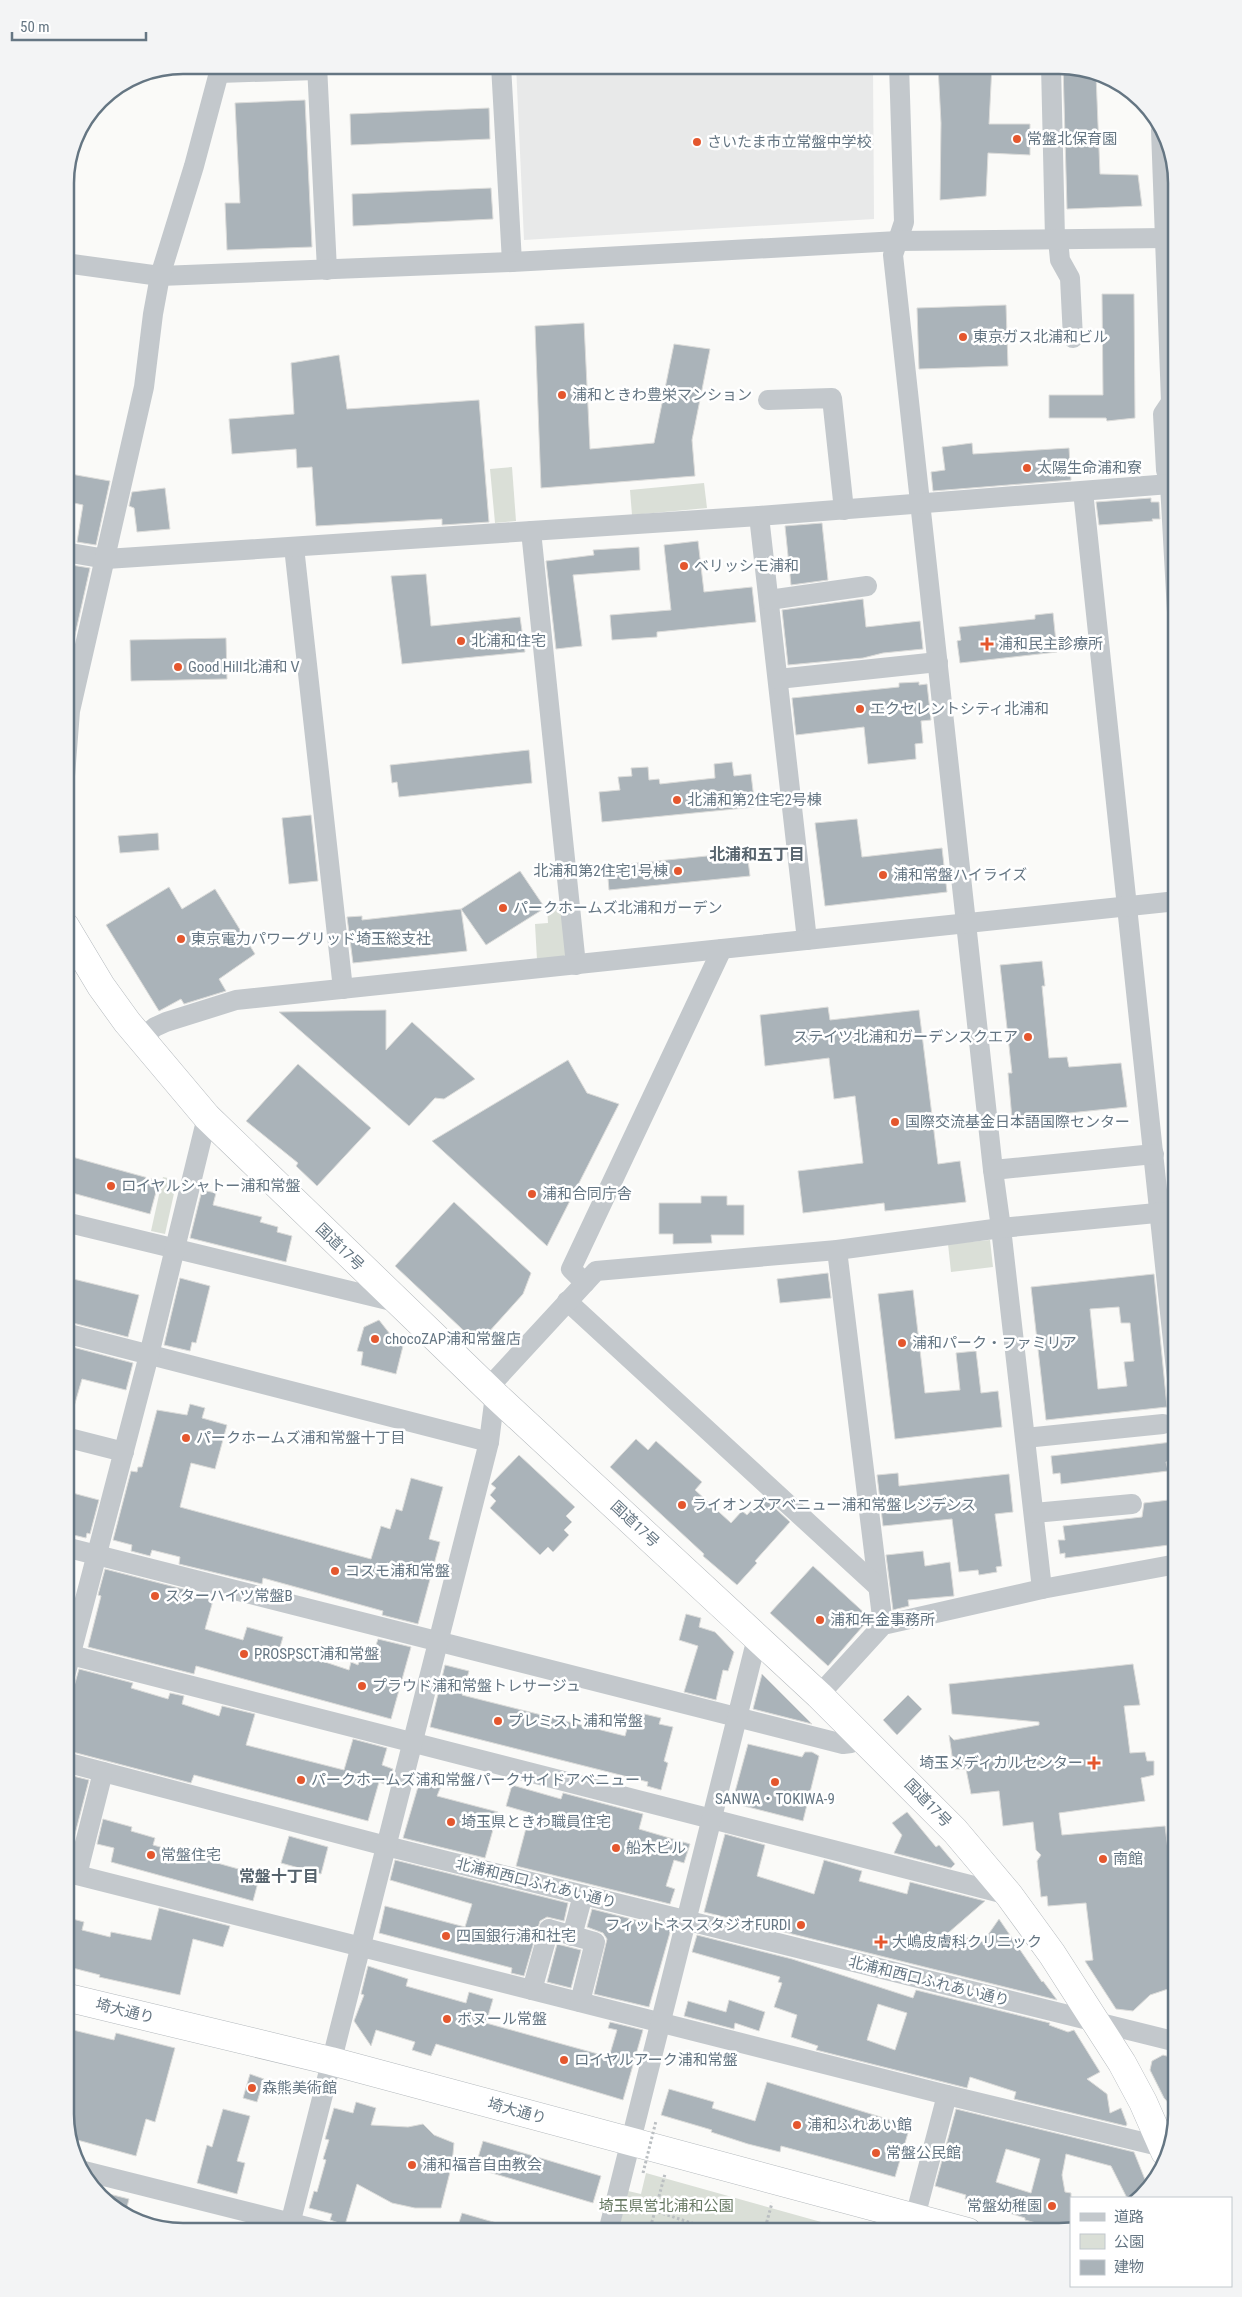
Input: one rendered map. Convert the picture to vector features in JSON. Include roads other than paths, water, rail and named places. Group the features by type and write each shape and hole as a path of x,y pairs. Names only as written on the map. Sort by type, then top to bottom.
{"highway":[{"name":"国道17号","path":"74,941 101,986 140,1039 207,1117 491,1392 819,1695 955,1831 1009,1895 1052,1954 1096,2022 1143,2102 1163,2147"},
{"name":"埼大通り","path":"74,1999 331,2061 934,2223"}],"street":[{"path":"74,694 144,388 153,314 160,276 194,166 219,74"},
{"path":"317,74 327,270"},
{"path":"502,74 512,262"},
{"path":"899,74 904,222 893,255 993,1170 1042,1588"},
{"path":"1051,74 1056,239 1060,260 1070,278 1073,338"},
{"path":"1162,146 1168,279"},
{"path":"74,264 160,276 512,262 898,241 1167,238"},
{"path":"768,400 832,398 844,510"},
{"path":"1168,407 1164,414 1166,470 1168,477"},
{"path":"74,554 106,560 844,510 1168,484"},
{"path":"1083,491 1154,1154 1168,1208"},
{"path":"759,516 808,940"},
{"path":"531,531 576,965"},
{"path":"294,547 343,989"},
{"path":"769,600 867,586"},
{"path":"778,679 938,662"},
{"path":"140,1039 155,1027 166,1022 236,1000 1168,902"},
{"path":"585,1283 571,1268 722,949"},
{"path":"74,1643 149,1355 173,1250 207,1117"},
{"path":"993,1170 1154,1154"},
{"path":"290,2223 489,1442 491,1392 568,1301 596,1271 837,1250 1001,1228 1168,1212"},
{"path":"74,1224 173,1250 396,1302"},
{"path":"837,1250 883,1625"},
{"path":"568,1301 878,1587"},
{"path":"74,1335 489,1442"},
{"path":"1025,1438 1163,1424"},
{"path":"74,1439 124,1452"},
{"path":"1034,1513 1132,1504"},
{"path":"74,1549 843,1744 851,1743 860,1736"},
{"path":"819,1695 883,1625 1042,1588 1168,1566"},
{"path":"610,2223 757,1638"},
{"path":"74,1656 1009,1895"},
{"name":"北浦和西口ふれあい通り","path":"74,1764 386,1846 1168,2040"},
{"path":"74,1864 103,1772"},
{"path":"74,1875 1162,2149"},
{"path":"572,1936 583,1895"},
{"path":"532,1990 549,1929 595,1942 580,2002"},
{"path":"915,2218 947,2095"},
{"path":"91,2173 274,2223"}],"place":[{"name":"常盤北保育園","path":"1017,139"},
{"name":"さいたま市立常盤中学校","path":"697,142"},
{"name":"東京ガス北浦和ビル","path":"963,337"},
{"name":"浦和ときわ豊栄マンション","path":"562,395"},
{"name":"太陽生命浦和寮","path":"1027,468"},
{"name":"ベリッシモ浦和","path":"684,566"},
{"name":"北浦和住宅","path":"461,641"},
{"name":"浦和民主診療所","path":"987,644"},
{"name":"Good Hill北浦和Ⅴ","path":"178,667"},
{"name":"エクセレントシティ北浦和","path":"860,709"},
{"name":"北浦和第2住宅2号棟","path":"677,800"},
{"name":"北浦和第2住宅1号棟","path":"678,871"},
{"name":"浦和常盤ハイライズ","path":"883,875"},
{"name":"パークホームズ北浦和ガーデン","path":"503,908"},
{"name":"東京電力パワーグリッド埼玉総支社","path":"181,939"},
{"name":"ステイツ北浦和ガーデンスクエア","path":"1028,1037"},
{"name":"国際交流基金日本語国際センター","path":"895,1122"},
{"name":"ロイヤルシャトー浦和常盤","path":"111,1186"},
{"name":"浦和合同庁舎","path":"532,1194"},
{"name":"chocoZAP浦和常盤店","path":"375,1339"},
{"name":"浦和パーク・ファミリア","path":"902,1343"},
{"name":"パークホームズ浦和常盤十丁目","path":"186,1438"},
{"name":"ライオンズアベニュー浦和常盤レジデンス","path":"682,1505"},
{"name":"コスモ浦和常盤","path":"335,1571"},
{"name":"スターハイツ常盤B","path":"155,1596"},
{"name":"浦和年金事務所","path":"820,1620"},
{"name":"PROSPSCT浦和常盤","path":"244,1654"},
{"name":"プラウド浦和常盤トレサージュ","path":"362,1686"},
{"name":"プレミスト浦和常盤","path":"498,1721"},
{"name":"埼玉メディカルセンター","path":"1094,1763"},
{"name":"パークホームズ浦和常盤パークサイドアベニュー","path":"301,1780"},
{"name":"SANWA・TOKIWA-9","path":"775,1782"},
{"name":"埼玉県ときわ職員住宅","path":"451,1822"},
{"name":"船木ビル","path":"616,1848"},
{"name":"常盤住宅","path":"151,1855"},
{"name":"南館","path":"1103,1859"},
{"name":"フィットネススタジオFURDI","path":"801,1925"},
{"name":"四国銀行浦和社宅","path":"446,1936"},
{"name":"大嶋皮膚科クリニック","path":"881,1942"},
{"name":"ボヌール常盤","path":"447,2019"},
{"name":"ロイヤルアーク浦和常盤","path":"564,2060"},
{"name":"森熊美術館","path":"252,2088"},
{"name":"浦和ふれあい館","path":"797,2125"},
{"name":"常盤公民館","path":"876,2153"},
{"name":"浦和福音自由教会","path":"412,2165"},
{"name":"常盤幼稚園","path":"1052,2206"}],"district":[{"name":"北浦和五丁目","path":"757,854"},
{"name":"常盤十丁目","path":"279,1876"}],"park label":[{"name":"埼玉県営北浦和公園","path":"666,2206"}]}
